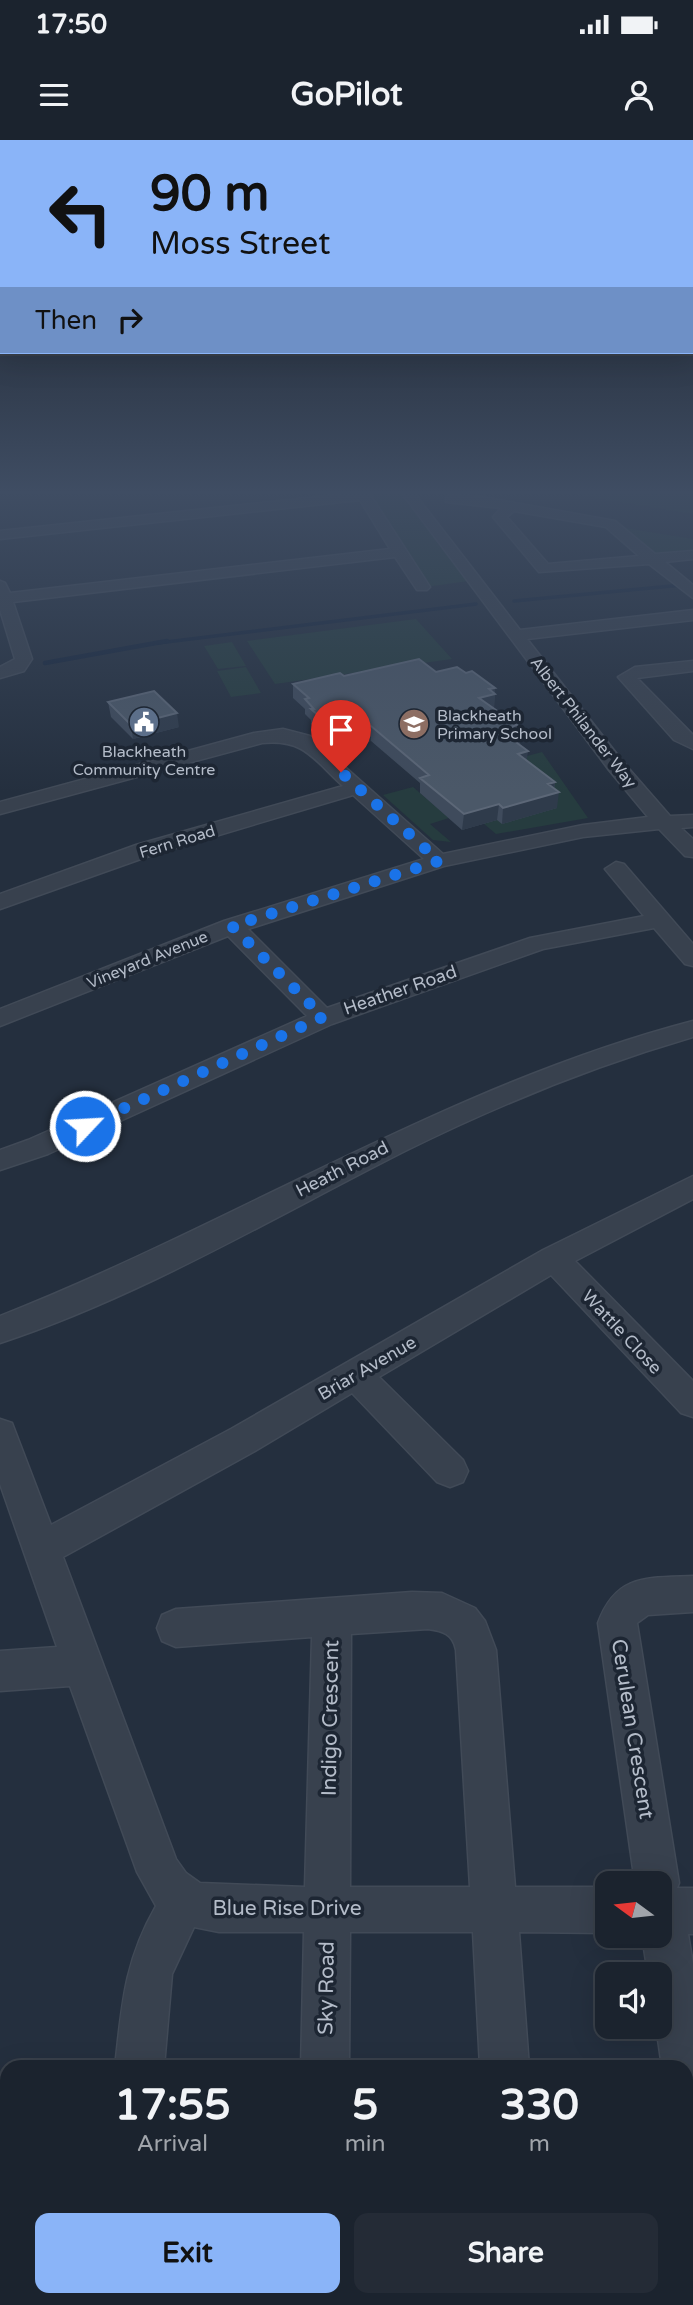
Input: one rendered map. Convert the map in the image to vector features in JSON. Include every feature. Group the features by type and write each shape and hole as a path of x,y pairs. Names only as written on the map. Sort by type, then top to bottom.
{"street":[{"path":"0,673 18,667 24,659 1,594 39,590"},
{"name":"Albert Philander Way","path":"481,590 664,822 693,851"},
{"path":"516,635 693,615"},
{"path":"693,666 640,671 627,677 684,739 693,743"},
{"path":"0,808 130,768 276,731 303,740 331,755 357,788 439,861"},
{"name":"Fern Road","path":"0,902 144,850 357,788"},
{"name":"Vineyard Avenue","path":"0,1018 232,926 439,861 583,831 693,821"},
{"path":"616,869 693,959"},
{"name":"Heather Road","path":"0,1160 38,1147 323,1017 538,943 658,920"},
{"path":"232,926 323,1017"},
{"name":"Heath Road","path":"0,1330 117,1282 403,1138 522,1086 638,1043 693,1029"},
{"name":"Briar Avenue","path":"41,1549 147,1494 554,1258 693,1186"},
{"name":"Wattle Close","path":"554,1258 693,1404"},
{"path":"355,1374 450,1471"},
{"path":"0,1434 159,1872 165,1884 184,1901 158,1947 149,1974 140,2060"},
{"name":"Cerulean Crescent","path":"654,1871 617,1623 622,1608 637,1599 693,1594"},
{"name":"Indigo Crescent","path":"327,1909 332,1617 436,1611 454,1615 469,1629 476,1650 494,1910"},
{"path":"176,1628 332,1617"},
{"path":"0,1671 83,1665"},
{"name":"Blue Rise Drive","path":"184,1901 201,1908 219,1909 595,1910"},
{"name":"Sky Road","path":"325,2060 327,1909"},
{"path":"494,1910 505,2060"},
{"path":"672,1910 693,1910"},
{"path":"666,1948 685,2060"}],"green space":[{"path":"416,619 452,659 275,684 247,641"},
{"path":"232,642 246,666 218,669 204,646"},
{"path":"246,667 261,693 231,697 217,671"},
{"path":"542,752 588,818 496,834 477,818 516,759"},
{"path":"413,787 449,818 430,824 451,842 433,840 383,795"}],"building":[{"path":"419,659 436,672 457,667 466,673 472,671 495,688 489,689 495,694 479,698 517,725 511,727 521,734 509,737 528,751 518,754 555,782 548,784 559,792 503,808 499,804 464,814 420,778 429,775 371,726 339,734 311,709 314,709 305,699 309,698 293,684"},
{"path":"154,691 177,713 131,725 108,702"}],"waterway":[{"path":"514,601 629,590"},
{"path":"158,643 476,604"},
{"path":"45,663 167,641"}],"place":[{"name":"Blackheath Community Centre","path":"144,722"},
{"name":"Blackheath Primary School","path":"414,724"}],"route":[{"path":"85,1126 323,1017 232,926 439,861 341,772"}]}
